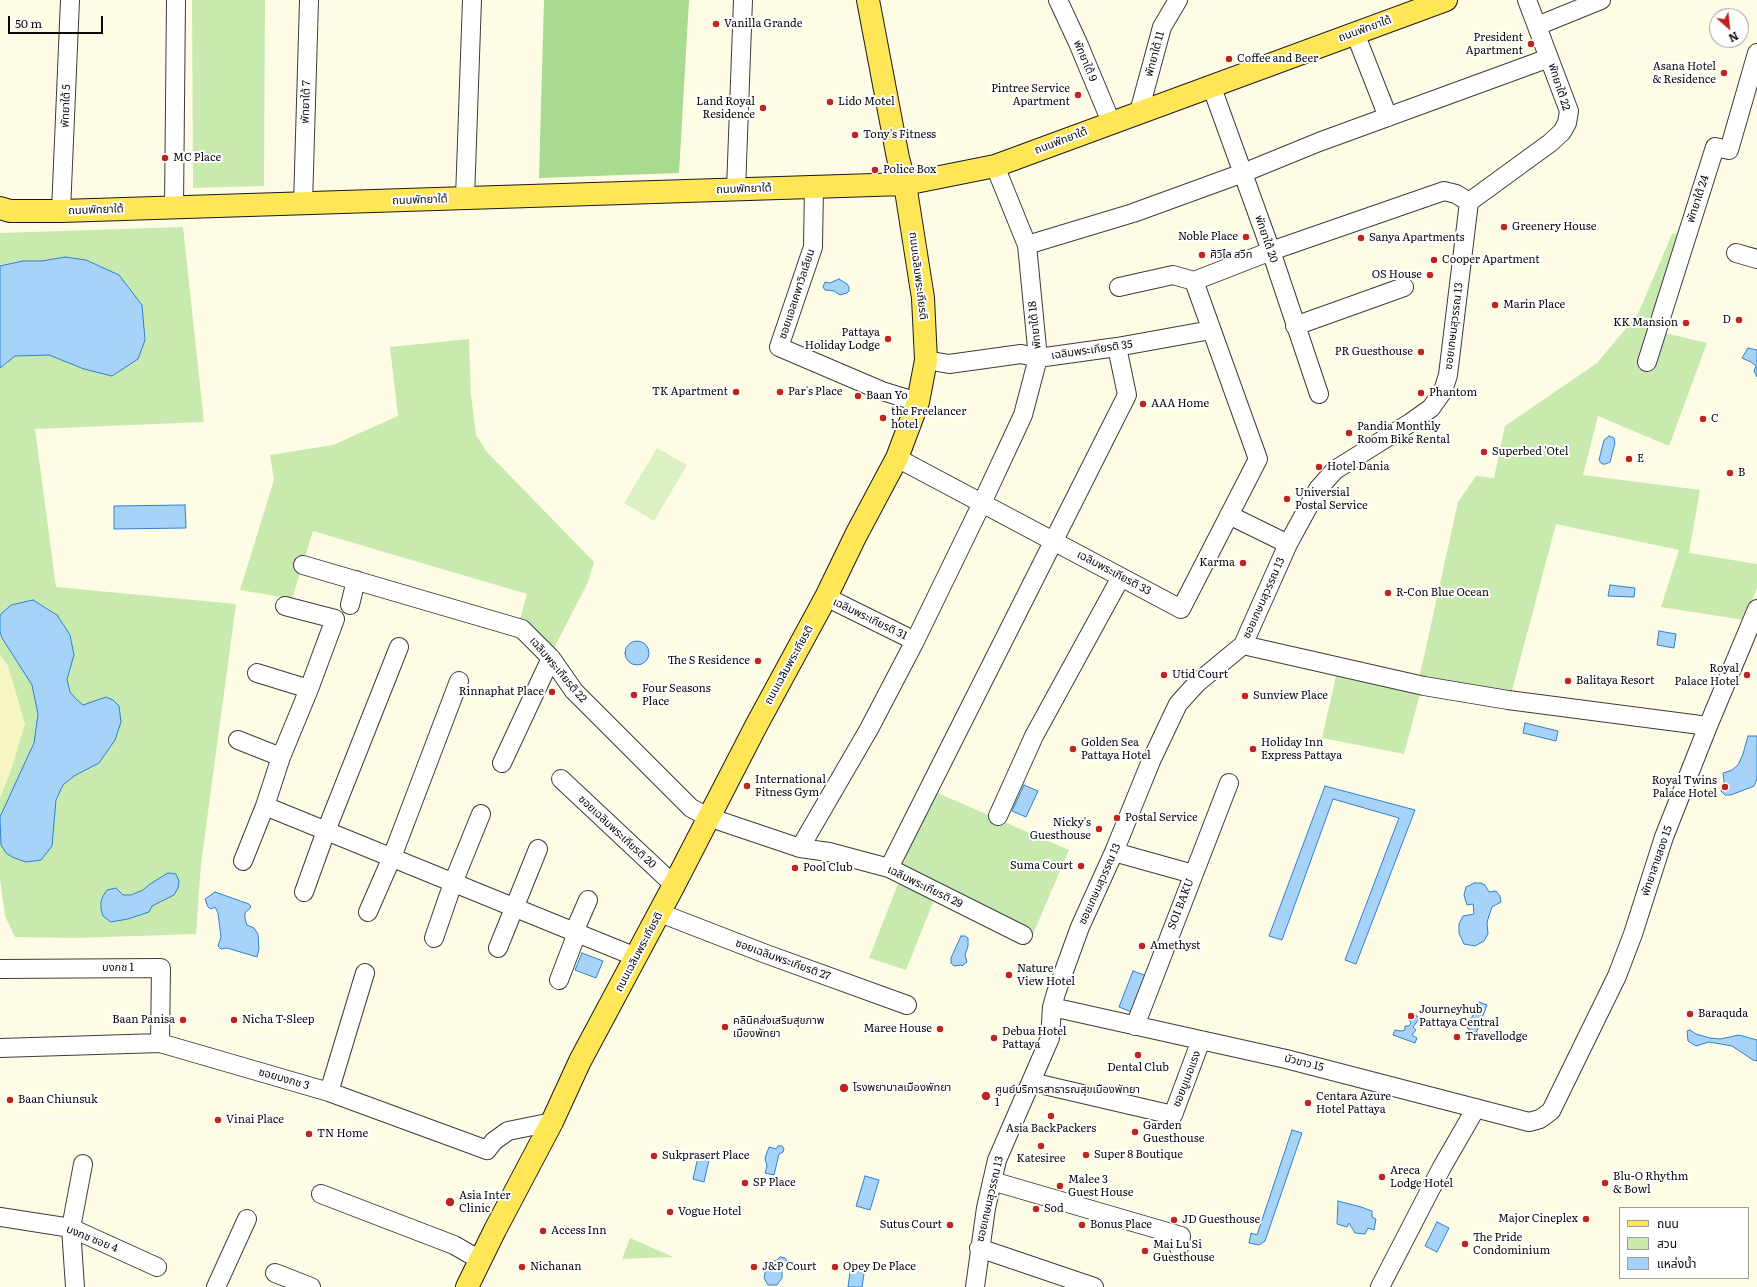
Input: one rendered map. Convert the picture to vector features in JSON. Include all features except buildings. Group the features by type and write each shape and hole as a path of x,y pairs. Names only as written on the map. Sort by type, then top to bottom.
{"main road":[{"name":"ถนนเฉลิมพระเกียรติ","path":"467,1287 552,1122 580,1061 660,912 708,817 826,598 856,535 897,458 918,402 926,360 923,298 905,184 898,158 868,0"},
{"name":"ถนนพัทยาใต้","path":"3,211 61,212 905,184 995,166 1211,85 1446,0"}],"street":[{"name":"พัทยาใต้ 5","path":"61,212 70,0"},
{"path":"174,208 176,0"},
{"name":"พัทยาใต้ 7","path":"303,204 309,0"},
{"path":"465,198 472,0"},
{"path":"736,190 743,0"},
{"name":"พัทยาใต้ 9","path":"1058,0 1078,43 1111,122"},
{"name":"พัทยาใต้ 11","path":"1139,112 1162,27 1178,0"},
{"name":"พัทยาใต้ 22","path":"1469,202 1550,143 1562,132 1567,123 1569,111 1528,0"},
{"path":"1537,26 1601,0"},
{"path":"1355,33 1388,117"},
{"name":"พัทยาใต้ 24","path":"1647,362 1715,147 1729,150 1757,53"},
{"path":"1027,245 1133,213 1243,173 1319,142 1549,58"},
{"name":"พัทยาใต้ 20","path":"1211,85 1271,251 1319,394"},
{"name":"พัทยาใต้ 18","path":"800,848 869,729 915,641 1023,415 1038,358 1027,245 995,166"},
{"name":"ซอยแอลเคพาวิลเลียน","path":"814,187 813,247 779,347 882,391 918,402"},
{"path":"1119,287 1173,275 1194,282 1271,251 1444,191 1456,194 1469,202"},
{"name":"ซอยเกษมสุวรรณ 13","path":"975,1287 979,1248 997,1160 1050,1038 1052,1007 1080,927 1114,852 1151,761 1178,704 1197,683 1243,645 1288,544 1318,489 1335,470 1410,423 1431,408 1443,391 1448,375 1469,202"},
{"path":"1736,252 1757,259"},
{"path":"1194,282 1258,460 1229,515 1288,544"},
{"path":"1295,326 1404,287"},
{"name":"เฉลิมพระเกียรติ 35","path":"926,360 949,364 1021,354 1038,358 1117,347 1211,330"},
{"path":"889,868 1127,396 1117,347"},
{"name":"เฉลิมพระเกียรติ 33","path":"897,458 1181,609 1229,515"},
{"name":"เฉลิมพระเกียรติ 22","path":"303,565 522,629 551,658 574,691 691,808 708,817"},
{"path":"998,816 1034,736 1121,577"},
{"path":"350,606 356,580"},
{"name":"เฉลิมพระเกียรติ 31","path":"826,598 915,641"},
{"path":"243,861 265,806 281,757 309,690 335,618 285,606"},
{"name":"พัทยาสายสอง 15","path":"1551,1111 1617,976 1633,934 1664,837 1757,609"},
{"path":"1243,645 1424,686 1508,700 1708,726"},
{"path":"304,892 326,831 399,647"},
{"path":"502,763 551,658"},
{"path":"257,672 309,690"},
{"path":"368,912 392,857 459,681"},
{"path":"238,740 281,757"},
{"name":"ซอยเฉลิมพระเกียรติ 20","path":"561,780 674,885"},
{"name":"SOI BAKU","path":"1135,1026 1193,874 1230,783"},
{"path":"265,806 636,957"},
{"path":"434,938 453,883 481,814"},
{"name":"เฉลิมพระเกียรติ 29","path":"708,817 800,848 829,852 889,868 1023,935"},
{"path":"498,948 538,849"},
{"path":"1114,852 1193,874"},
{"path":"559,980 588,900"},
{"name":"ซอยเฉลิมพระเกียรติ 27","path":"660,912 766,954 907,1005"},
{"name":"บงกช 1","path":"0,969 161,968 160,1043"},
{"path":"329,1092 365,973"},
{"name":"บัวขาว 15","path":"1052,1007 1286,1059 1529,1122 1540,1119 1551,1111"},
{"name":"ซอยบูเมอแรง","path":"1031,1082 1173,1115 1201,1040"},
{"name":"ซอยบงกช 3","path":"0,1048 160,1043 329,1092 487,1150 494,1141 508,1131 552,1122"},
{"path":"1380,1287 1442,1167 1476,1108"},
{"path":"75,1287 71,1228 83,1164"},
{"path":"992,1181 1181,1236 1179,1248"},
{"path":"321,1194 454,1245 480,1260"},
{"name":"บงกช ซอย 4","path":"0,1216 71,1228 157,1266"},
{"path":"216,1287 247,1218"},
{"path":"979,1248 1094,1287"},
{"path":"275,1273 311,1287"}],"green space":[{"path":"192,0 265,0 264,186 193,188"},
{"path":"544,0 689,0 679,173 539,178"},
{"path":"183,227 204,422 35,429 56,587 236,604 201,864 196,934 77,938 15,937 5,916 0,879 0,798 11,770 25,724 8,666 0,654 0,233"},
{"path":"1685,232 1652,330 1707,343 1669,446 1598,416 1583,475 1700,490 1689,553 1757,564 1757,588 1744,620 1661,607 1679,550 1556,524 1510,698 1419,679 1458,502 1476,476 1494,478 1505,426 1597,363 1638,314 1672,234"},
{"path":"469,339 471,395 476,435 487,452 594,562 588,582 552,652 527,621 520,620 527,594 313,531 292,599 240,590 274,480 270,455 333,445 398,416 390,347"},
{"path":"657,448 687,465 654,521 624,503"},
{"path":"0,654 8,666 25,724 11,770 0,798"},
{"path":"1336,676 1420,694 1404,754 1322,738"},
{"path":"933,791 1069,850 1033,934 898,869"},
{"path":"898,884 934,900 906,970 869,958"},
{"path":"630,1238 673,1257 622,1259"}],"water":[{"path":"65,257 86,260 119,275 142,305 145,340 138,359 112,376 84,369 49,355 15,356 0,368 0,266 23,261 42,261"},
{"path":"839,279 849,287 849,291 847,293 840,295 834,291 825,290 823,287 825,282 830,283"},
{"path":"1748,348 1757,350 1757,377 1754,371 1756,366 1742,358"},
{"path":"1609,436 1614,438 1615,443 1610,462 1602,464 1599,460 1604,440"},
{"path":"185,505 186,528 114,529 114,506"},
{"path":"1610,585 1635,588 1634,597 1608,596"},
{"path":"33,600 57,615 70,635 74,655 67,679 70,692 83,705 106,697 113,700 119,706 121,722 115,740 99,763 74,776 63,785 56,800 52,846 41,860 26,862 6,853 1,845 0,817 34,743 38,714 32,685 2,638 0,632 0,615 11,605"},
{"path":"1659,631 1676,634 1674,648 1657,645"},
{"path":"637,641 646,644 649,653 646,662 637,665 628,662 625,653 628,644"},
{"path":"1525,723 1558,731 1556,741 1523,733"},
{"path":"1748,736 1757,736 1757,779 1754,786 1731,795 1725,795 1721,791 1724,781 1723,773 1732,770 1738,765"},
{"path":"1024,785 1038,791 1026,817 1012,811"},
{"path":"1325,786 1415,810 1356,964 1345,960 1399,818 1333,799 1282,940 1269,936"},
{"path":"168,873 176,874 179,881 178,888 174,895 152,906 149,912 128,919 111,922 103,916 101,902 107,890 116,888 123,895 131,895 143,890"},
{"path":"1474,883 1481,883 1485,885 1489,892 1496,891 1500,896 1501,902 1492,907 1487,922 1488,934 1484,941 1475,946 1464,944 1459,933 1459,924 1463,916 1474,914 1473,904 1467,905 1464,895 1466,887"},
{"path":"215,892 249,904 251,907 245,913 245,919 247,925 254,928 258,934 259,949 257,957 227,948 221,949 218,946 221,937 218,913 215,907 211,909 208,907 205,899"},
{"path":"961,936 968,938 968,946 965,955 967,962 962,966 954,966 951,963 951,958"},
{"path":"582,953 603,961 596,978 575,970"},
{"path":"1133,971 1147,976 1134,1013 1119,1007"},
{"path":"1479,1002 1487,1005 1476,1033 1467,1028"},
{"path":"1414,1015 1419,1019 1413,1027 1416,1030 1412,1035 1417,1038 1415,1043 1393,1035 1395,1030 1405,1030 1405,1026 1409,1026 1411,1023 1409,1019"},
{"path":"1690,1030 1696,1034 1710,1038 1720,1039 1739,1035 1757,1040 1757,1061 1753,1060 1732,1046 1709,1042 1696,1046 1688,1041 1687,1031"},
{"path":"1292,1130 1302,1133 1265,1241 1259,1245 1249,1243 1251,1233 1257,1235"},
{"path":"778,1146 782,1146 784,1149 783,1152 779,1154 774,1175 765,1173 767,1166 765,1158 769,1147 776,1149"},
{"path":"698,1157 709,1160 704,1182 693,1179"},
{"path":"865,1176 879,1180 870,1210 856,1206"},
{"path":"1338,1201 1372,1211 1372,1217 1376,1219 1374,1230 1368,1228 1365,1234 1355,1233 1349,1223 1347,1227 1337,1224"},
{"path":"1437,1222 1449,1228 1437,1252 1425,1246"},
{"path":"780,1257 785,1258 787,1261 782,1267 782,1278 777,1285 768,1285 764,1278 767,1263 777,1260"},
{"path":"851,1265 865,1267 862,1287 848,1287"}],"place":[{"name":"Vanilla Grande","path":"716,24"},
{"name":"President Apartment","path":"1531,44"},
{"name":"Coffee and Beer","path":"1229,59"},
{"name":"Asana Hotel & Residence","path":"1724,73"},
{"name":"Pintree Service Apartment","path":"1078,95"},
{"name":"Lido Motel","path":"830,102"},
{"name":"Land Royal Residence","path":"763,108"},
{"name":"Tony's Fitness","path":"855,135"},
{"name":"MC Place","path":"165,158"},
{"name":"Police Box","path":"875,170"},
{"name":"Greenery House","path":"1504,227"},
{"name":"Noble Place","path":"1246,237"},
{"name":"Sanya Apartments","path":"1361,238"},
{"name":"ศิวิไล สวีท","path":"1202,255"},
{"name":"Cooper Apartment","path":"1434,260"},
{"name":"OS House","path":"1430,275"},
{"name":"Marin Place","path":"1495,305"},
{"name":"D","path":"1739,320"},
{"name":"KK Mansion","path":"1686,323"},
{"name":"Pattaya Holiday Lodge","path":"888,339"},
{"name":"PR Guesthouse","path":"1421,352"},
{"name":"TK Apartment","path":"736,392"},
{"name":"Par's Place","path":"780,392"},
{"name":"Phantom","path":"1421,393"},
{"name":"Baan Yo","path":"858,396"},
{"name":"AAA Home","path":"1143,404"},
{"name":"the Freelancer hotel","path":"883,418"},
{"name":"C","path":"1703,419"},
{"name":"Pandia Monthly Room Bike Rental","path":"1349,433"},
{"name":"Superbed 'Otel","path":"1484,452"},
{"name":"E","path":"1629,459"},
{"name":"Hotel Dania","path":"1319,467"},
{"name":"B","path":"1730,473"},
{"name":"Universial Postal Service","path":"1287,499"},
{"name":"Karma","path":"1243,563"},
{"name":"R-Con Blue Ocean","path":"1388,593"},
{"name":"The S Residence","path":"758,661"},
{"name":"Utid Court","path":"1164,675"},
{"name":"Royal Palace Hotel","path":"1747,675"},
{"name":"Balitaya Resort","path":"1568,681"},
{"name":"Rinnaphat Place","path":"552,692"},
{"name":"Four Seasons Place","path":"634,695"},
{"name":"Sunview Place","path":"1245,696"},
{"name":"Golden Sea Pattaya Hotel","path":"1073,749"},
{"name":"Holiday Inn Express Pattaya","path":"1253,749"},
{"name":"International Fitness Gym","path":"747,786"},
{"name":"Royal Twins Palace Hotel","path":"1725,787"},
{"name":"Postal Service","path":"1117,818"},
{"name":"Nicky's Guesthouse","path":"1099,829"},
{"name":"Suma Court","path":"1081,866"},
{"name":"Pool Club","path":"795,868"},
{"name":"Amethyst","path":"1142,946"},
{"name":"Nature View Hotel","path":"1009,975"},
{"name":"Baraquda","path":"1690,1014"},
{"name":"Journeyhub Pattaya Central","path":"1411,1016"},
{"name":"Baan Panisa","path":"183,1020"},
{"name":"Nicha T-Sleep","path":"234,1020"},
{"name":"คลินิคส่งเสริมสุขภาพ เมืองพัทยา","path":"725,1027"},
{"name":"Maree House","path":"940,1029"},
{"name":"Travellodge","path":"1457,1037"},
{"name":"Debua Hotel Pattaya","path":"994,1038"},
{"name":"Dental Club","path":"1138,1055"},
{"name":"โรงพยาบาลเมืองพัทยา","path":"844,1088"},
{"name":"ศูนย์บริการสาธารณสุขเมืองพัทยา 1","path":"986,1096"},
{"name":"Baan Chiunsuk","path":"10,1100"},
{"name":"Centara Azure Hotel Pattaya","path":"1308,1103"},
{"name":"Asia BackPackers","path":"1051,1116"},
{"name":"Vinai Place","path":"218,1120"},
{"name":"Garden Guesthouse","path":"1135,1132"},
{"name":"TN Home","path":"309,1134"},
{"name":"Katesiree","path":"1041,1146"},
{"name":"Super 8 Boutique","path":"1086,1155"},
{"name":"Sukprasert Place","path":"654,1156"},
{"name":"Areca Lodge Hotel","path":"1382,1177"},
{"name":"SP Place","path":"745,1183"},
{"name":"Blu-O Rhythm & Bowl","path":"1605,1183"},
{"name":"Malee 3 Guest House","path":"1060,1186"},
{"name":"Asia Inter Clinic","path":"450,1202"},
{"name":"Sod","path":"1036,1209"},
{"name":"Vogue Hotel","path":"670,1212"},
{"name":"Major Cineplex","path":"1586,1219"},
{"name":"JD Guesthouse","path":"1174,1220"},
{"name":"Sutus Court","path":"950,1225"},
{"name":"Bonus Place","path":"1082,1225"},
{"name":"Access Inn","path":"543,1231"},
{"name":"The Pride Condominium","path":"1465,1244"},
{"name":"Mai Lu Si Guesthouse","path":"1145,1251"},
{"name":"Nichanan","path":"522,1267"},
{"name":"J&P Court","path":"754,1267"},
{"name":"Opey De Place","path":"835,1267"}]}
